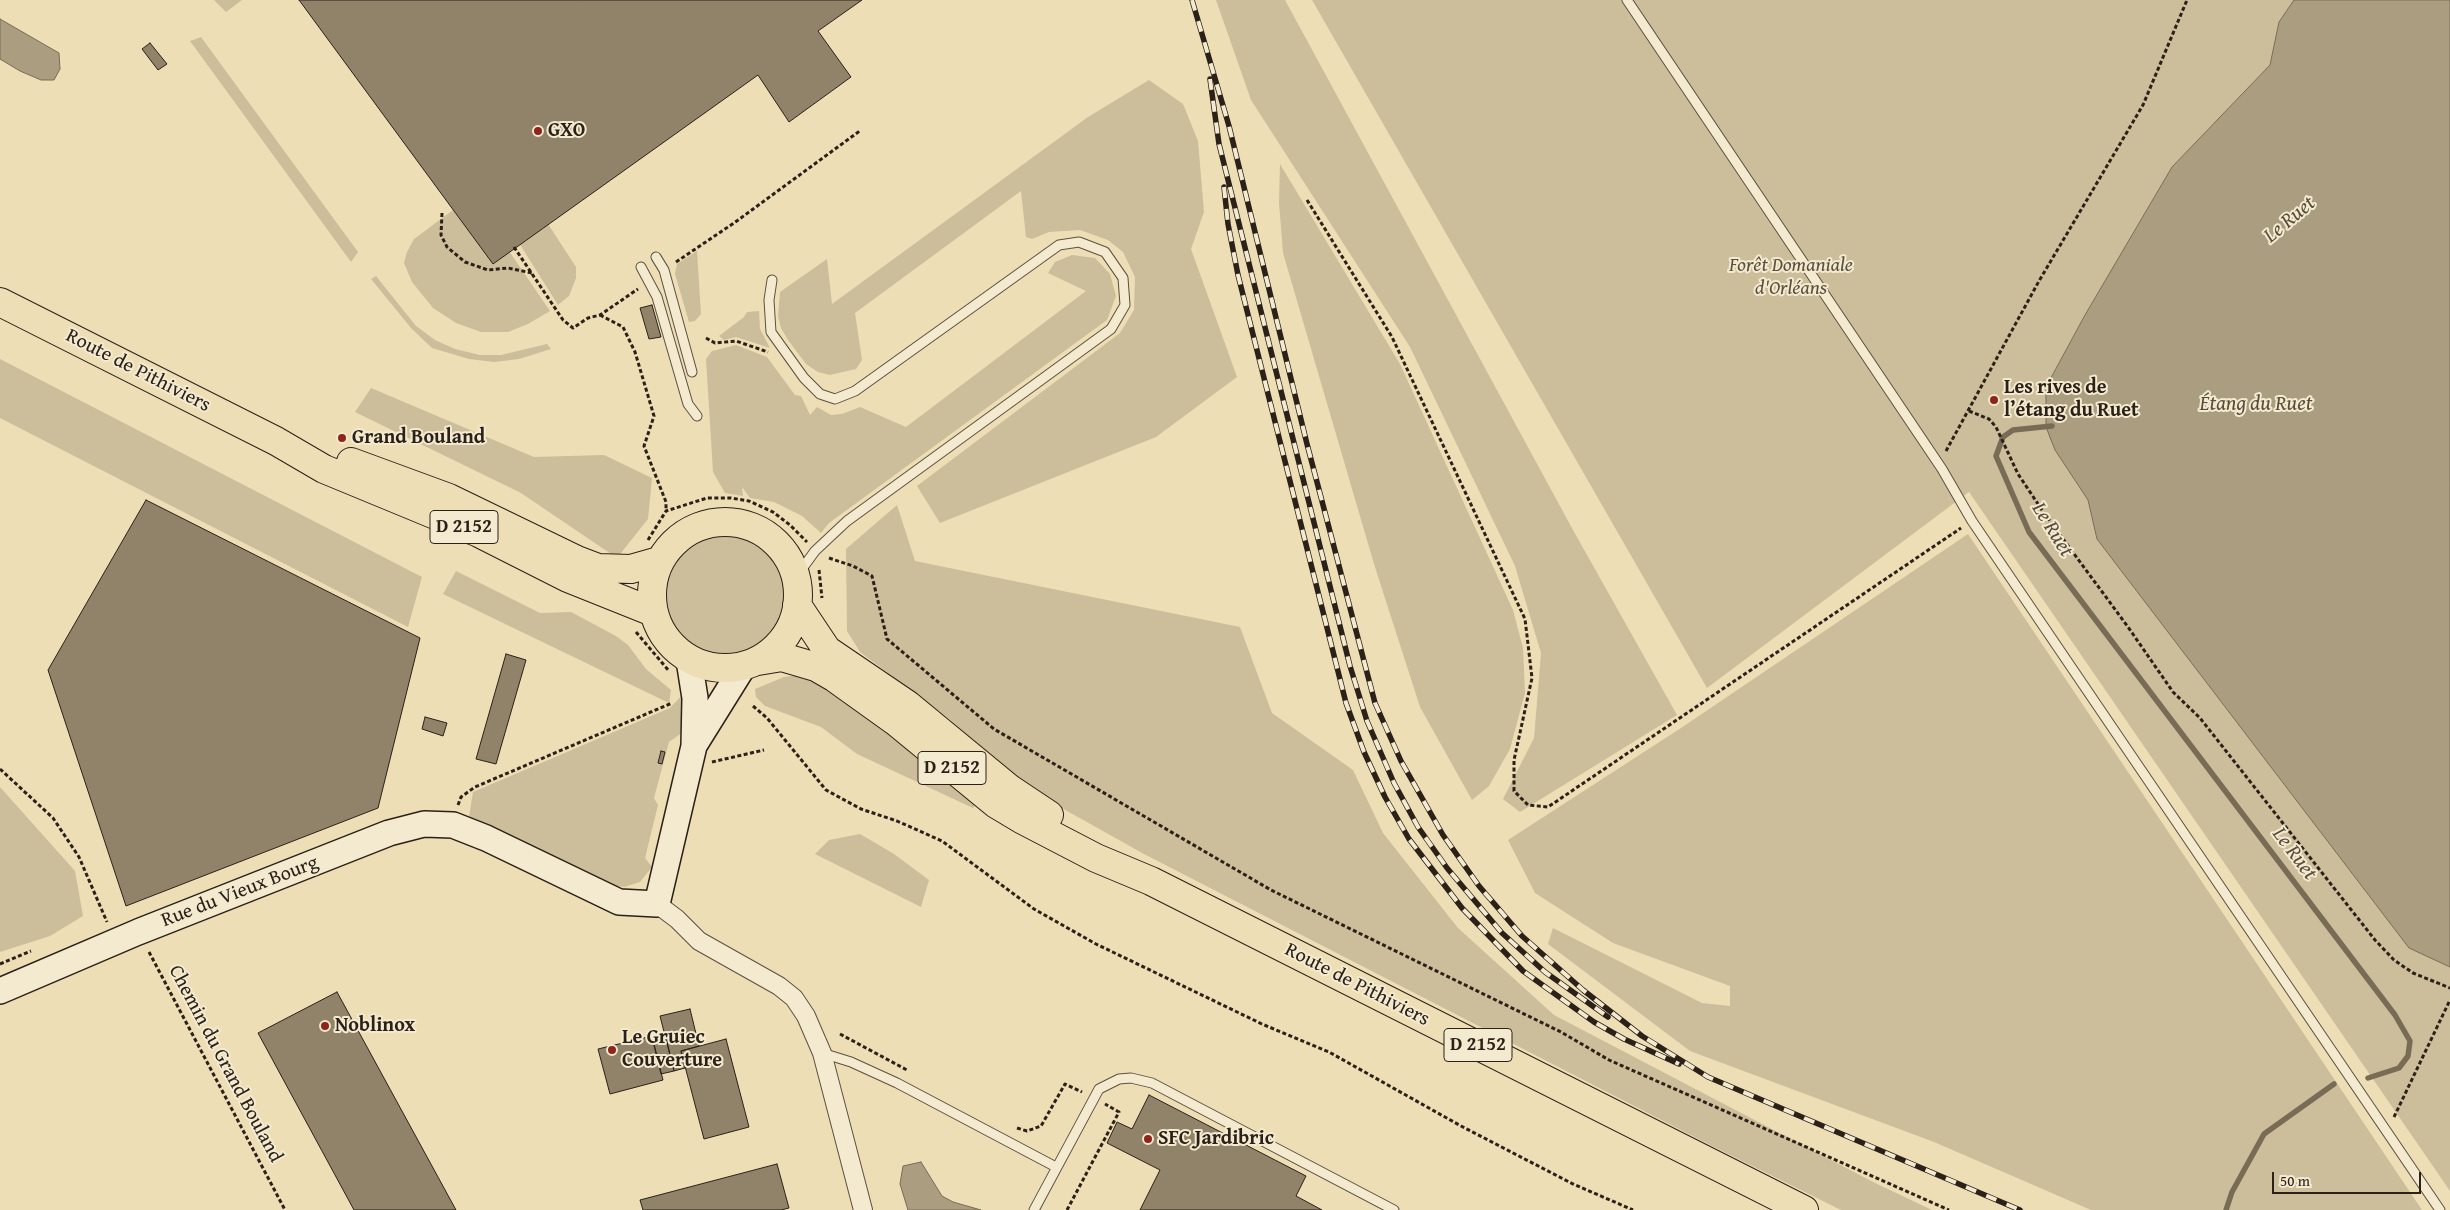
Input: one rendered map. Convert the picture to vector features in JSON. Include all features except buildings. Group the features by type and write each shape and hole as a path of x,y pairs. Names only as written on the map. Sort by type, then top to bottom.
{"main road":[{"name":"Route de Pithiviers","path":"0,302 276,441 324,469 479,533 568,578 653,612"},
{"name":"Route de Pithiviers","path":"276,441 330,455 448,498 577,560 598,568 631,569 659,561"},
{"path":"737,522 764,532 775,541 791,564 796,577 798,605 793,623 784,638 772,652 750,664 715,668 689,660 666,640 653,612 651,595 653,577 659,561 677,539 690,530 713,523 737,522"},
{"name":"Route de Pithiviers","path":"798,605 827,650 908,705 1010,789 1104,848 1151,881"},
{"name":"Route de Pithiviers","path":"750,664 782,657 816,668 835,678 895,721 996,804 1096,858 1151,881 1804,1210"}],"street":[{"path":"689,660 701,755"},
{"path":"750,664 701,755 657,904 677,918 699,941 779,986 794,998 814,1031 822,1053 863,1210"},
{"name":"Rue du Vieux Bourg","path":"0,991 127,936 389,833 424,824 453,826 486,838 619,902 657,904"}],"lane":[{"path":"1627,0 1942,469 1972,521 2440,1210"},
{"path":"772,280 769,300 771,332 804,378 820,394 835,399 855,391 1058,245 1079,242 1105,252 1123,278 1125,304 1111,329 847,521 815,551 796,577"},
{"path":"656,257 664,270 692,372"},
{"path":"641,267 657,297 688,404 697,416"},
{"path":"822,1053 851,1062 897,1083 1056,1168"},
{"path":"1034,1210 1099,1088 1108,1082 1119,1079 1142,1079 1394,1210"}],"path":[{"path":"1942,469 1947,449 2039,281 2143,105 2186,0"},
{"path":"664,270 734,223 861,130"},
{"path":"1308,200 1392,337 1525,620 1532,678 1514,760 1514,791 1528,805 1548,807 1972,521"},
{"path":"442,213 441,235 447,247 465,262 488,270 508,268 532,274"},
{"path":"514,247 563,320 573,328 588,318 600,315 648,280"},
{"path":"600,315 623,327 635,352 654,416 644,446 666,502 666,512"},
{"path":"706,338 715,342 736,341 770,353"},
{"path":"1969,411 1989,419 1996,427 2008,454 2044,513 2173,692 2200,718 2375,940 2394,960 2407,969 2450,988"},
{"path":"815,551 872,576 887,639 1002,734 1271,890 1561,1032 1610,1060 1949,1210"},
{"path":"453,826 460,797 475,787 672,704 674,699"},
{"path":"753,706 767,718 826,790 861,809 897,821 942,841 1034,909 1096,944 1262,1024 1329,1052 1469,1130 1573,1184 1633,1210"},
{"path":"701,755 764,750"},
{"name":"Chemin du Grand Bouland","path":"0,769 53,818 79,857 127,936 285,1210"},
{"path":"2387,1130 2450,1000"},
{"path":"840,1034 908,1071"},
{"path":"1009,1124 1027,1131 1042,1126 1065,1084 1119,1112 1067,1210"}],"green space":[{"path":"214,0 242,0 226,12"},
{"path":"1216,0 1285,0 1573,530 1677,715 1520,812 1503,799 1534,738 1541,653 1515,566 1410,347 1251,100"},
{"name":"Forêt Domaniale d'Orléans","path":"1312,0 2294,0 2279,22 2270,65 2172,167 2085,315 2046,387 2055,450 2088,500 2097,539 2409,948 2450,967 2450,1191 1969,492 1707,688"},
{"path":"201,37 358,252 351,262 190,41"},
{"path":"1149,80 1183,104 1198,141 1204,212 1191,249 1237,377 1156,437 940,523 917,486 1120,333 1134,310 1135,277 1123,252 1108,240 1080,230 1049,232 1032,239 1026,237 1021,191 855,313 862,360 856,369 830,375 818,372 806,364 788,340 781,328 778,316 780,292 827,259 832,304 1088,117"},
{"path":"1280,164 1400,364 1513,610 1523,648 1525,693 1510,749 1489,786 1472,800 1420,707 1374,564 1283,253 1279,203"},
{"path":"453,210 493,264 509,251 550,311 528,324 508,332 481,332 456,323 433,308 412,282 404,263 414,239"},
{"path":"548,224 576,267 576,278 569,296 558,305 519,243"},
{"path":"697,251 701,314 695,321 689,322 675,274 677,264"},
{"path":"1072,255 1095,258 1110,274 1116,296 1107,320 829,523 821,533 802,516 774,502 750,498 742,487 743,496 725,493 713,472 706,359 712,351 736,345 767,357 795,395 801,396 810,415 817,407 831,415 842,414 860,407 906,427 1086,291 1048,273 1055,262"},
{"path":"376,276 416,326 435,340 455,349 480,355 501,355 547,344 551,349 519,359 494,362 469,359 432,348 411,328 371,279"},
{"path":"759,311 760,329 770,348 736,337 724,340 719,336 744,317 747,312"},
{"path":"0,359 422,577 408,627 0,418"},
{"path":"371,388 534,457 604,455 652,478 648,519 617,558 521,493 355,412"},
{"path":"897,505 915,561 1240,627 1272,713 1353,770 1383,833 1458,928 1554,1015 1873,1182 1932,1210 1841,1210 1714,1147 1144,854 1026,788 948,718 860,652 847,631 846,549"},
{"path":"725,533 748,538 758,543 767,551 775,560 780,570 785,593 780,616 775,626 767,635 758,643 748,648 725,653 702,648 692,643 683,635 675,626 670,616 665,593 670,570 675,560 683,551 692,543 702,538"},
{"path":"1968,534 2422,1210 2091,1210 1934,1142 1690,1051 1548,944 1553,928 1702,1003 1730,1006 1730,986 1613,943 1535,893 1508,840 1681,728"},
{"path":"456,571 540,613 571,612 616,636 628,645 646,669 671,690 669,703 443,594"},
{"path":"798,675 837,690 980,800 973,808 857,754 821,727 765,706 756,697 755,689 784,677"},
{"path":"684,693 683,732 669,742 654,798 658,805 645,858 652,867 640,882 624,887 608,885 469,817 473,792 670,708"},
{"path":"0,787 75,871 83,916 50,936 0,952"},
{"path":"860,834 894,854 929,880 921,907 815,854 829,840"}],"water":[{"name":"Étang du Ruet","path":"2294,0 2450,0 2450,967 2409,948 2097,539 2088,500 2055,450 2046,427 2046,387 2085,315 2172,167 2270,65 2279,22"},
{"path":"0,19 59,53 60,69 54,80 41,80 20,71 0,59"},
{"path":"921,1162 942,1196 953,1202 981,1210 908,1210 900,1184 903,1166"}],"waterway":[{"name":"Le Ruet","path":"2052,426 2013,430 2003,437 1996,456 2029,532 2395,1015 2410,1041 2408,1056 2399,1068 2368,1078"},
{"name":"Le Ruet","path":"2226,1210 2232,1192 2264,1134 2334,1084"}],"railway":[{"path":"1192,0 1229,126 1307,444 1375,703 1401,761 1443,835 1479,886 1522,936 1583,990 1642,1036 1708,1077 2020,1210"},
{"path":"1210,79 1219,144 1350,666 1367,721 1394,783 1418,827 1447,868 1502,933 1545,972 1608,1017"},
{"path":"1224,187 1228,224 1238,275 1346,703 1364,752 1385,797 1409,839 1462,908 1523,971 1594,1022 1624,1039 1679,1064"}],"place":[{"name":"GXO","path":"538,131"},
{"name":"Les rives de l’étang du Ruet","path":"1994,400"},
{"name":"Grand Bouland","path":"342,438"},
{"name":"Noblinox","path":"325,1026"},
{"name":"Le Gruiec Couverture","path":"612,1050"},
{"name":"SFC Jardibric","path":"1148,1139"}]}
